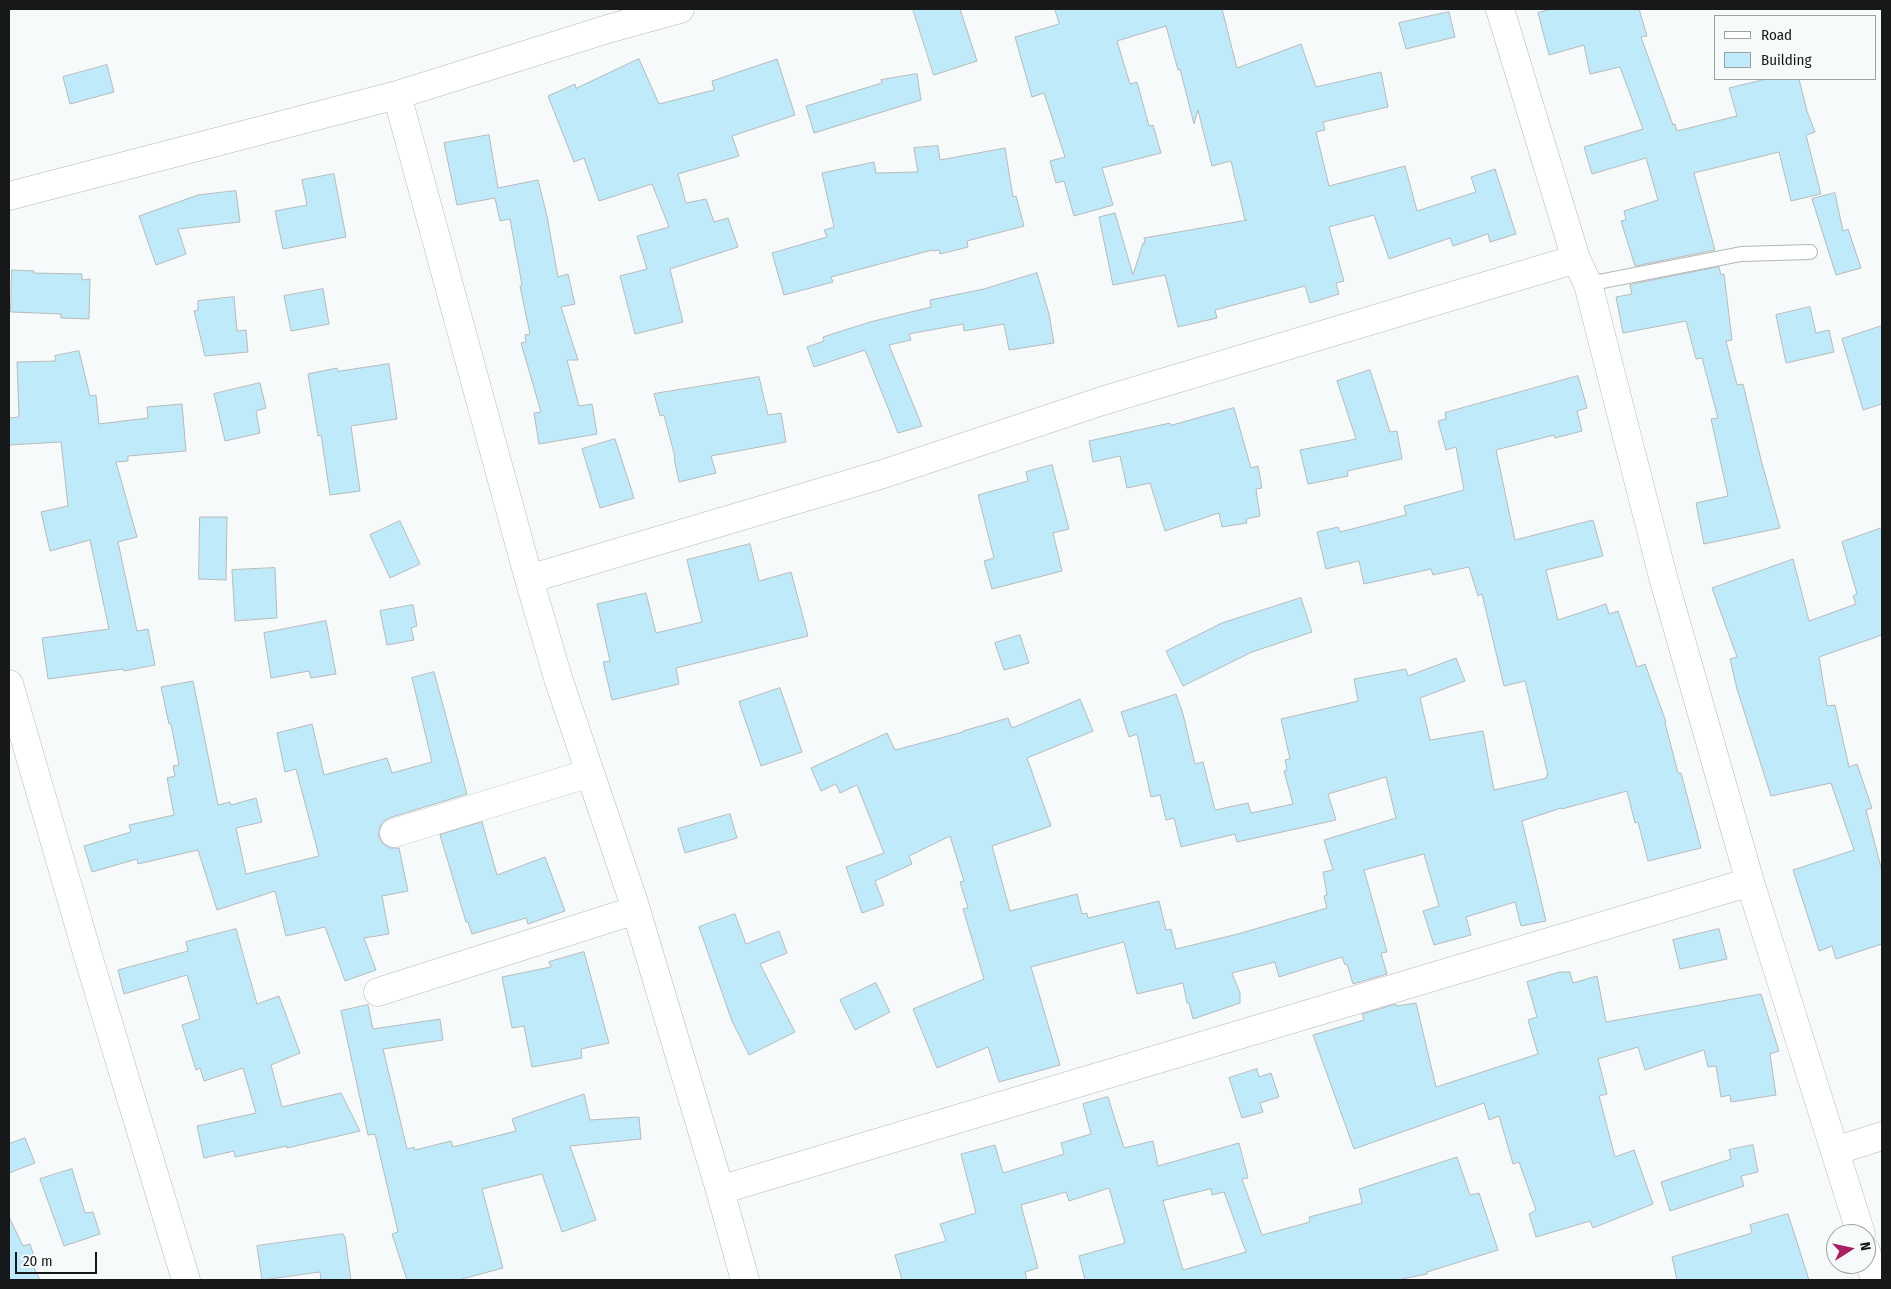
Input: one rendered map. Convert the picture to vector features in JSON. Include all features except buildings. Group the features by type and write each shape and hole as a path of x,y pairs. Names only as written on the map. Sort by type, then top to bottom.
{"street":[{"path":"9,196 397,94 607,18 680,9"},
{"path":"1500,9 1576,259 1588,284 1663,577 1750,882 1858,1224"},
{"path":"397,94 529,579 558,678 636,910 746,1280"},
{"path":"529,579 883,474 1102,401 1576,259"},
{"path":"9,684 88,956 186,1280"},
{"path":"394,833 590,773"},
{"path":"720,1190 1750,882"},
{"path":"378,992 636,910"},
{"path":"1835,1151 1882,1136"}],"lane":[{"path":"1588,284 1741,254 1810,252"}]}
